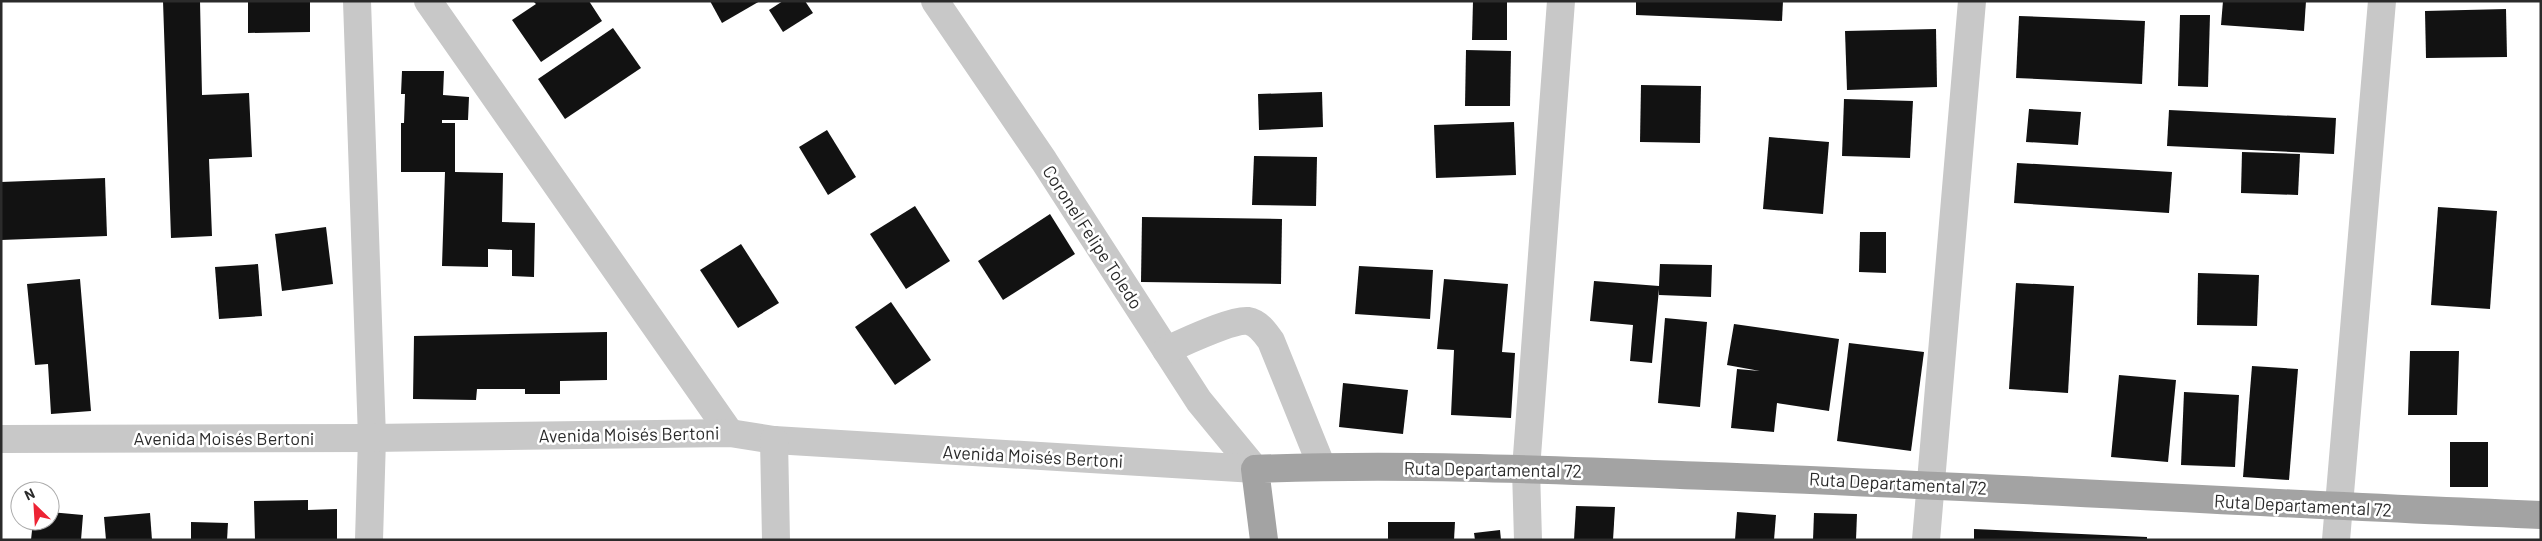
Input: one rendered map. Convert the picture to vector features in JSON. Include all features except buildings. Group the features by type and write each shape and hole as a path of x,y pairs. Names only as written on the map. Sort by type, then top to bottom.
{"main road":[{"name":"Ruta Departamental 72","path":"1255,470 1322,467 1526,469 1930,484 2338,507 2541,515"},
{"path":"1255,470 1264,540"}],"street":[{"path":"357,1 372,438 369,540"},
{"path":"428,1 730,433"},
{"name":"Coronel Felipe Toledo","path":"934,1 1044,161 1199,401 1255,470"},
{"path":"1528,540 1526,469 1561,1"},
{"path":"1926,540 1972,1"},
{"path":"2336,540 2382,1"},
{"path":"1166,350 1233,323 1248,321 1263,329 1271,341 1322,467"},
{"name":"Avenida Moisés Bertoni","path":"1,439 372,438 730,433 774,440 1255,470"},
{"path":"774,440 776,540"}]}
